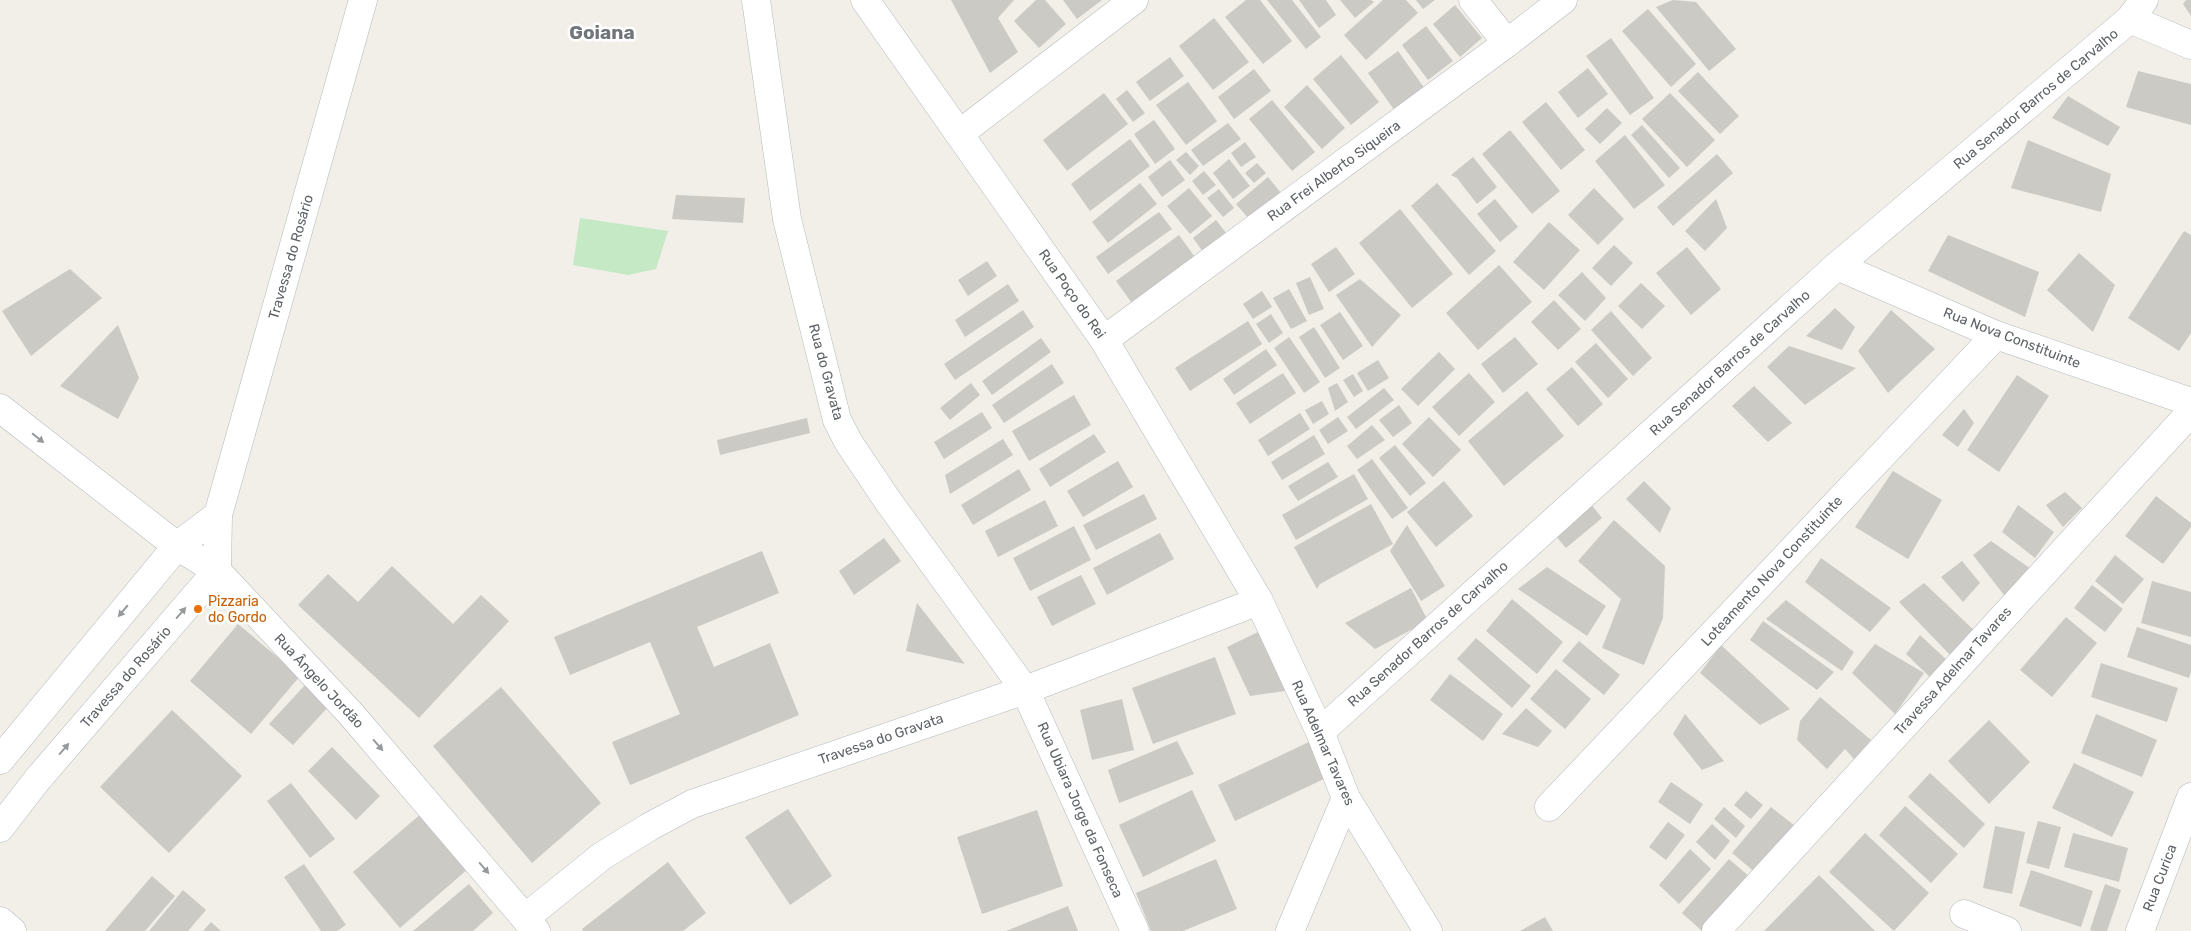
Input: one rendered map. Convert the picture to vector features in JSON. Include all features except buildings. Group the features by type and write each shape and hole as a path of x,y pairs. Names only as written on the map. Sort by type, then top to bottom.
{"street":[{"name":"Travessa do Rosário","path":"0,828 37,780 217,571 218,515 363,0"},
{"name":"Rua do Gravata","path":"756,0 787,219 837,420 849,443 888,501 1025,690"},
{"name":"Rua Poço do Rei","path":"865,0 1104,340 1259,601"},
{"path":"959,134 1134,0"},
{"path":"1472,0 1507,43"},
{"name":"Rua Frei Alberto Siqueira","path":"1104,340 1563,0"},
{"path":"2137,10 2191,45"},
{"name":"Rua Senador Barros de Carvalho","path":"1320,732 1837,266 2137,10"},
{"name":"Rua Nova Constituinte","path":"1837,266 1996,335 2191,402"},
{"name":"Loteamento Nova Constituinte","path":"1549,807 1996,335"},
{"name":"Rua Ângelo Jordão","path":"0,408 177,546 217,571 351,714 531,924"},
{"name":"Travessa Adelmar Tavares","path":"1716,931 2191,412"},
{"path":"37,780 2,758 177,546 218,515"},
{"name":"Travessa do Gravata","path":"531,924 602,856 649,827 692,804 1025,690 1259,601"},
{"name":"Rua Adelmar Tavares","path":"1259,601 1320,732 1346,798 1428,931"},
{"name":"Rua Ubiara Jorge da Fonseca","path":"1025,690 1134,931"},
{"name":"Rua Curica","path":"2140,931 2191,797"},
{"path":"1290,931 1346,798"},
{"path":"1964,914 2007,931"},
{"path":"0,921 12,931"}],"green space":[{"path":"580,218 668,231 656,269 628,275 573,265"}],"place":[{"name":"Pizzaria do Gordo","path":"198,609"}],"district":[{"name":"Goiana","path":"602,32"}]}
